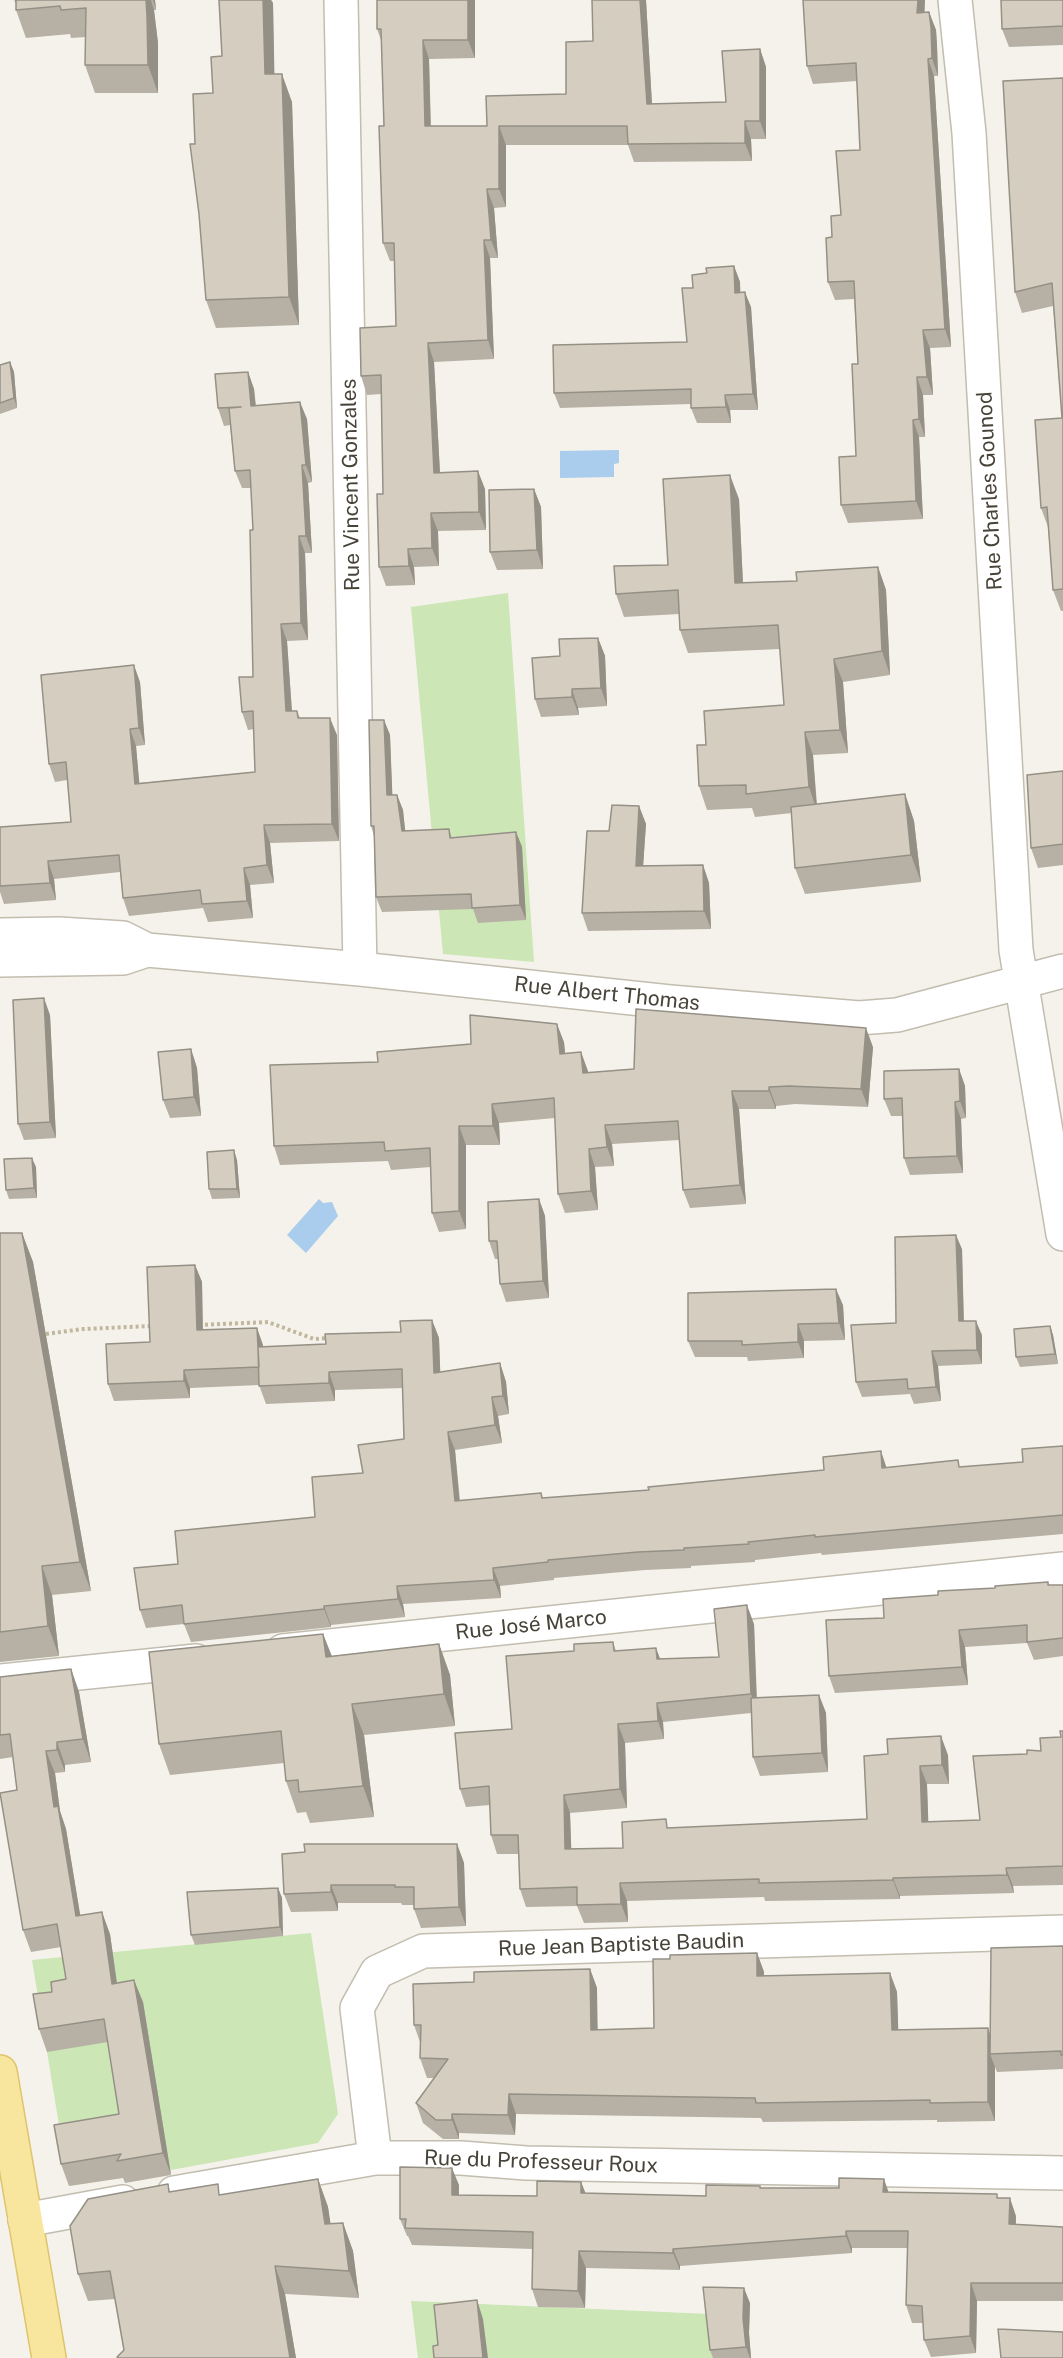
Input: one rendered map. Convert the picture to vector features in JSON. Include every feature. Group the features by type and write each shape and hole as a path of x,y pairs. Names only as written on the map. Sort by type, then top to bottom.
{"main road":[{"path":"0,2072 16,2207 49,2358"}],"street":[{"name":"Rue Vincent Gonzales","path":"341,0 360,969"},
{"name":"Rue Charles Gounod","path":"955,0 969,134 1016,950 1063,1234"},
{"name":"Rue Albert Thomas","path":"0,935 59,934 123,938 147,950 360,969 670,1002 860,1018 897,1015 1063,971"},
{"name":"Rue Albert Thomas","path":"0,960 123,958 147,950"},
{"name":"Rue José Marco","path":"259,1654 1063,1569"},
{"path":"0,1681 224,1658"},
{"name":"Rue Jean Baptiste Baudin","path":"375,2158 357,2008 377,1972 423,1951 1063,1932"},
{"name":"Rue du Professeur Roux","path":"16,2207 375,2158 461,2158 526,2163 1063,2173"}],"path":[{"path":"199,1325 268,1322 314,1339 335,1338"},
{"path":"46,1335 83,1329 164,1326"}],"green space":[{"path":"508,593 534,962 443,954 411,607"},
{"path":"311,1933 338,2114 318,2143 69,2186 32,1960"},
{"path":"411,2301 710,2314 714,2358 418,2358"}],"water":[{"path":"619,450 619,463 614,464 614,477 560,478 560,451"},
{"path":"319,1199 323,1203 332,1202 338,1216 306,1253 287,1235"}],"building":[{"path":"16,0 146,0 148,65 85,65 86,8 61,10 60,6 16,10"},
{"path":"219,0 263,0 265,74 282,74 289,297 206,300 199,214 190,144 195,144 193,94 213,93 211,57 222,56"},
{"path":"377,0 468,0 468,40 423,40 425,126 487,126 486,96 566,94 566,42 593,41 592,0 640,0 647,104 726,102 722,51 760,49 760,121 745,121 745,143 628,144 627,126 499,126 499,189 487,189 491,240 484,240 488,340 428,343 434,473 478,471 479,512 431,513 432,548 408,549 409,566 379,567 377,494 383,494 381,375 361,376 360,328 396,326 394,243 383,243 379,126 384,126 381,29 377,29"},
{"path":"803,0 918,0 917,13 929,12 932,58 928,59 945,329 923,330 927,377 917,377 919,419 913,420 916,501 841,505 839,457 856,456 852,364 858,364 854,281 828,282 826,238 832,237 831,216 841,215 836,151 860,150 856,63 807,66"},
{"path":"1001,0 1063,0 1063,26 1002,29"},
{"path":"1063,78 1063,589 1053,590 1047,507 1041,508 1035,420 1062,418 1052,283 1015,292 1003,81"},
{"path":"734,266 735,293 745,292 753,394 725,395 726,407 691,408 691,389 554,393 553,345 687,342 682,288 693,288 692,275 707,273 706,268"},
{"path":"10,362 14,398 0,403 0,365"},
{"path":"248,372 251,406 300,402 306,465 302,465 306,536 299,536 301,623 281,624 286,711 297,711 298,718 330,718 332,824 264,825 267,865 244,868 247,901 202,904 200,890 123,898 119,855 48,861 50,883 0,886 0,827 71,822 66,762 49,764 41,675 134,665 139,728 130,729 135,784 255,772 253,711 242,712 239,677 253,677 250,530 253,530 250,470 235,471 229,408 241,407 218,408 215,374"},
{"path":"730,475 735,583 797,581 796,572 878,567 882,651 834,659 840,730 805,732 809,787 746,794 746,785 699,786 697,745 706,745 704,711 784,705 778,625 680,630 678,590 616,594 614,566 668,565 663,479"},
{"path":"534,489 537,550 490,552 489,490"},
{"path":"598,638 601,688 572,689 572,697 535,699 532,658 560,656 559,639"},
{"path":"369,720 384,720 387,795 397,795 402,831 449,829 450,838 516,832 520,905 472,908 471,894 376,897 374,826 371,826"},
{"path":"1063,771 1063,844 1031,848 1027,775"},
{"path":"905,794 911,855 795,868 791,807"},
{"path":"612,805 639,806 636,866 703,865 704,911 582,913 587,831 609,831"},
{"path":"44,998 50,1122 18,1124 13,1000"},
{"path":"636,1009 866,1028 861,1089 789,1086 769,1087 769,1091 732,1091 740,1185 683,1190 678,1121 605,1125 607,1147 589,1149 591,1191 558,1194 554,1098 492,1104 493,1126 459,1126 459,1211 432,1213 430,1148 385,1151 384,1142 274,1146 270,1065 378,1062 377,1052 471,1044 470,1015 557,1024 560,1054 581,1052 583,1073 634,1069"},
{"path":"191,1049 194,1097 163,1100 158,1052"},
{"path":"959,1069 960,1101 955,1102 957,1156 904,1158 902,1098 884,1099 884,1071"},
{"path":"234,1150 237,1189 209,1189 207,1152"},
{"path":"32,1158 34,1188 6,1190 4,1159"},
{"path":"539,1199 543,1281 500,1284 497,1241 489,1241 488,1202"},
{"path":"0,1233 22,1233 80,1562 42,1566 48,1626 0,1632"},
{"path":"956,1235 959,1321 976,1321 977,1350 932,1351 936,1387 908,1389 907,1379 856,1382 851,1325 896,1323 895,1237"},
{"path":"195,1265 197,1330 257,1328 259,1367 184,1370 184,1381 108,1384 106,1344 150,1342 147,1267"},
{"path":"836,1289 839,1323 798,1324 798,1342 742,1345 742,1341 688,1341 688,1293"},
{"path":"432,1320 434,1373 500,1363 503,1396 492,1397 495,1425 448,1432 455,1501 541,1493 542,1498 649,1490 648,1487 824,1470 823,1457 881,1451 882,1468 958,1460 959,1467 1023,1462 1022,1449 1063,1446 1063,1515 815,1537 815,1535 748,1542 749,1544 684,1548 684,1550 548,1560 548,1562 493,1568 494,1580 397,1586 398,1599 184,1624 182,1605 140,1610 134,1568 178,1564 175,1531 315,1517 312,1477 363,1473 358,1445 404,1439 402,1369 329,1372 329,1383 259,1386 258,1347 326,1344 325,1334 401,1332 400,1321"},
{"path":"1050,1326 1055,1354 1016,1357 1014,1329"},
{"path":"1048,1582 1048,1585 1063,1585 1063,1638 1027,1642 1027,1625 959,1630 962,1667 829,1676 826,1620 884,1618 883,1599 938,1595 938,1591"},
{"path":"747,1605 751,1694 657,1703 658,1721 618,1724 620,1789 564,1795 565,1849 623,1848 622,1822 666,1819 667,1828 867,1819 864,1756 888,1754 887,1739 941,1736 942,1765 920,1766 922,1822 980,1820 973,1756 1027,1754 1027,1750 1041,1751 1040,1738 1061,1737 1060,1731 1063,1731 1063,1866 1006,1868 1007,1875 893,1878 893,1880 759,1883 759,1879 620,1883 621,1904 577,1905 577,1887 520,1889 518,1835 491,1835 489,1786 460,1789 455,1733 512,1729 506,1656 574,1651 574,1644 613,1642 614,1651 656,1648 657,1659 719,1657 714,1609"},
{"path":"323,1634 326,1657 439,1644 444,1694 352,1704 363,1786 299,1792 298,1780 286,1781 281,1731 159,1744 149,1652"},
{"path":"71,1669 83,1739 57,1742 57,1750 46,1751 54,1807 58,1806 76,1916 102,1912 112,1984 134,1980 163,2153 117,2161 121,2154 61,2164 54,2125 119,2114 104,2019 39,2029 33,1994 52,1992 51,1982 66,1979 57,1924 23,1930 0,1793 17,1790 10,1734 0,1735 0,1677"},
{"path":"819,1695 822,1753 753,1757 751,1698"},
{"path":"304,1844 457,1844 459,1907 414,1909 414,1887 395,1887 395,1885 331,1885 331,1892 284,1894 282,1854 305,1852"},
{"path":"278,1888 280,1927 191,1935 187,1892"},
{"path":"1063,1946 1063,2055 1061,2051 990,2054 991,1948"},
{"path":"757,1953 757,1976 890,1973 892,2030 988,2028 988,2102 930,2103 930,2100 756,2103 755,2098 509,2094 508,2115 452,2114 452,2120 436,2120 416,2103 448,2059 420,2058 421,2025 414,2025 413,1984 474,1982 474,1972 590,1969 591,2030 654,2028 653,1959 670,1959 670,1955"},
{"path":"400,2167 452,2168 452,2195 537,2196 537,2181 581,2182 581,2193 706,2196 706,2185 839,2188 839,2178 884,2179 883,2192 997,2194 997,2198 1010,2198 1009,2224 1063,2227 1063,2283 971,2283 970,2336 924,2340 922,2306 906,2305 908,2231 846,2231 846,2236 673,2249 673,2253 579,2251 578,2291 532,2289 533,2232 405,2228 406,2219 400,2219"},
{"path":"318,2179 325,2224 343,2223 349,2271 275,2266 290,2358 117,2357 124,2350 110,2271 78,2274 70,2226 88,2199 168,2184 169,2192 218,2184 219,2195"},
{"path":"703,2287 744,2288 743,2318 746,2347 710,2350"},
{"path":"477,2300 483,2358 434,2358 433,2346 438,2345 434,2305"},
{"path":"998,2329 1063,2332 1063,2358 1001,2358"}]}
